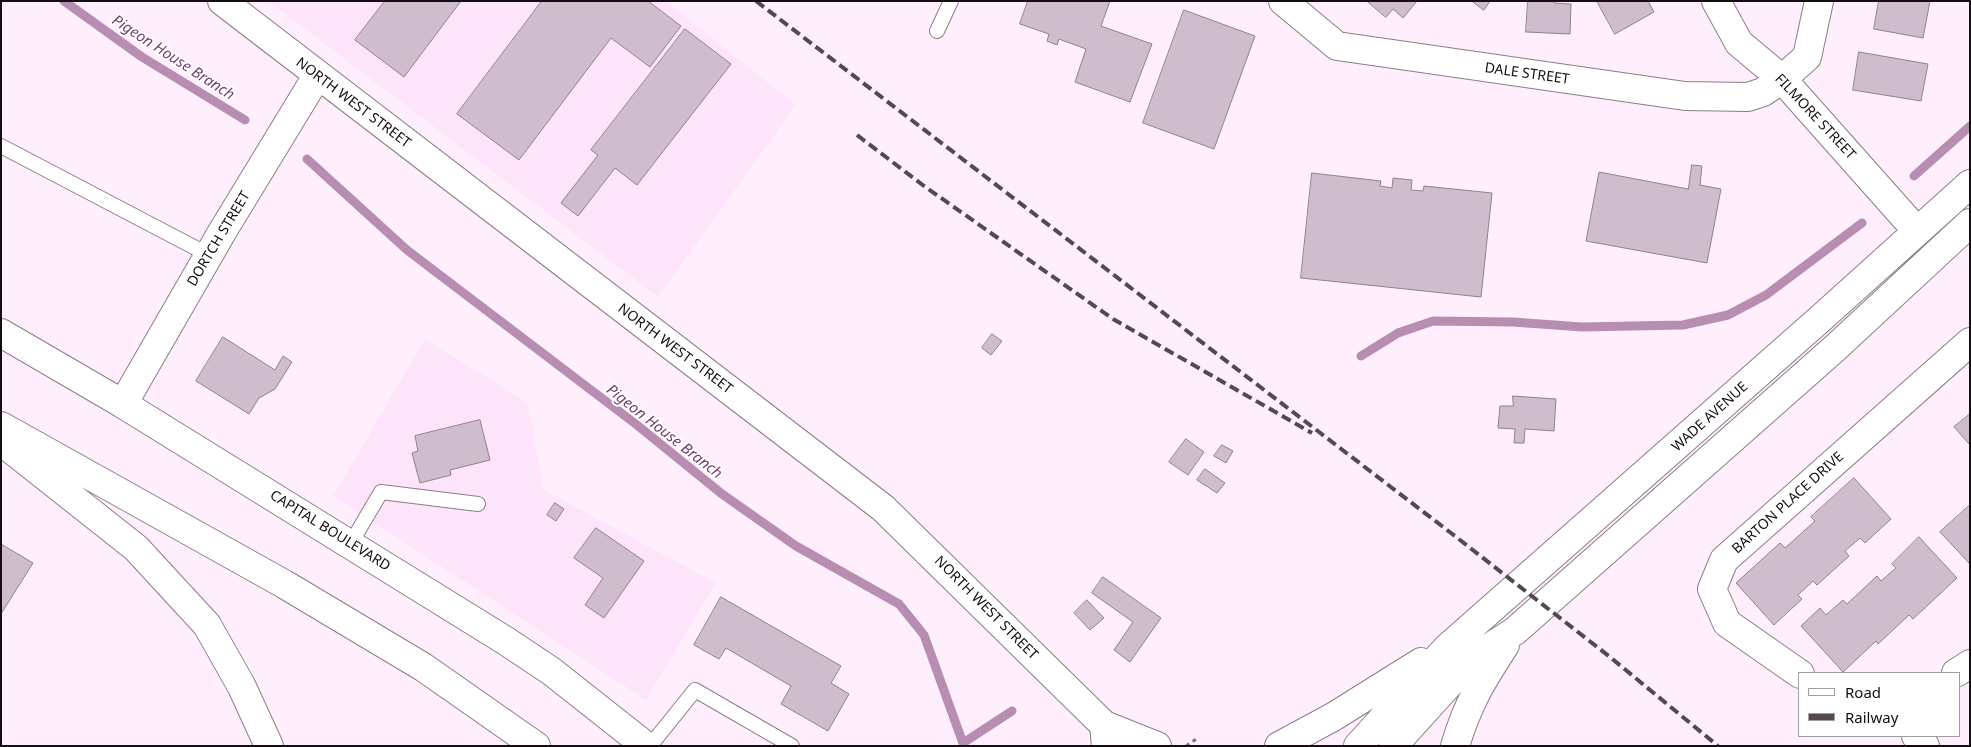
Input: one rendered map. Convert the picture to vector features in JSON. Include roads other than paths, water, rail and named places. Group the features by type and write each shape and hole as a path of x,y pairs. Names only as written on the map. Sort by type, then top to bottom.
{"main road":[{"name":"NORTH WEST STREET","path":"222,1 317,76 884,508 1105,735"},
{"name":"DALE STREET","path":"1283,1 1338,46 1685,96 1748,97 1763,92 1782,79 1807,57 1819,1"},
{"name":"FILMORE STREET","path":"1716,1 1739,43 1782,79 1917,231"},
{"name":"DORTCH STREET","path":"123,404 209,255 317,76"},
{"name":"WADE AVENUE","path":"1447,648 1791,345 1970,184"},
{"path":"1393,746 1449,684 1481,653 1515,631 1834,349 1969,224"},
{"name":"CAPITAL BOULEVARD","path":"1,333 123,404 506,641 551,671 648,746"},
{"name":"BARTON PLACE DRIVE","path":"1798,673 1727,623 1712,589 1724,560 1970,342"},
{"path":"1,426 284,584 423,667 536,746"},
{"path":"1,442 136,548 207,625 242,687 269,746"},
{"path":"1455,746 1466,710 1473,696 1515,631"},
{"path":"1279,746 1333,717 1398,674 1447,648"},
{"path":"1358,746 1447,648"},
{"path":"1958,672 1970,664"},
{"path":"1105,735 1157,746"}],"lane":[{"path":"937,31 951,1"},
{"path":"1,146 209,255"},
{"path":"351,544 381,492 478,504"},
{"path":"648,746 695,690 792,746"}],"waterway":[{"name":"Pigeon House Branch","path":"64,1 142,57 245,120"},
{"path":"1914,176 1970,126"},
{"name":"Pigeon House Branch","path":"307,159 407,250 637,425 722,494 796,546 899,604 924,635 964,746"},
{"path":"1361,356 1398,333 1433,321 1513,322 1582,327 1683,325 1728,315 1766,295 1862,223"},
{"path":"963,743 1012,711"}],"railway":[{"path":"756,1 1451,533 1610,657 1718,746"},
{"path":"857,135 924,186 1113,319 1312,433"}]}
